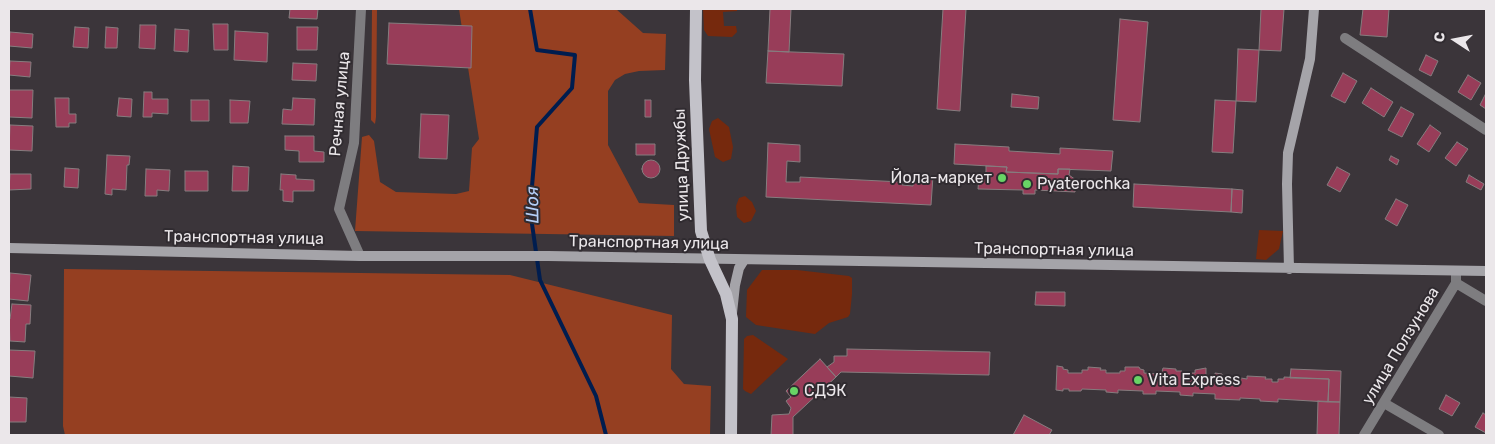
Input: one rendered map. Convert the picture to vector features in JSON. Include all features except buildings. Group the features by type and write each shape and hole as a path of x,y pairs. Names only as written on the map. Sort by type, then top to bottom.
{"main road":[{"name":"улица Дружбы","path":"696,9 695,80 701,231 710,260 726,294 732,319 731,435"}],"street":[{"name":"Речная улица","path":"360,256 339,209 354,143 361,9"},
{"path":"1289,269 1288,153 1310,59 1314,9"},
{"path":"1345,38 1486,130"},
{"name":"Транспортная улица","path":"9,248 360,256 548,256 1289,269"},
{"path":"732,319 735,285 739,268 744,260"},
{"name":"улица Ползунова","path":"1289,269 1486,271"},
{"name":"улица Ползунова","path":"1364,435 1456,283 1456,271"},
{"path":"1456,283 1486,301"},
{"path":"1384,403 1439,435"}],"shaded area":[{"path":"372,9 377,9 375,124 371,120"},
{"path":"459,9 616,9 643,33 666,34 665,70 639,71 625,74 615,80 608,91 608,145 639,203 674,205 674,236 355,231 362,137 369,135 374,141 380,182 396,192 456,194 469,191 472,148 479,139"},
{"path":"703,9 737,9 737,11 723,12 724,26 736,26 737,32 732,37 708,36 704,30"},
{"path":"718,118 729,127 733,147 731,159 723,162 715,157 709,129 712,121"},
{"path":"745,196 752,202 756,211 751,221 744,223 737,217 736,206 739,198"},
{"path":"1259,230 1283,231 1279,249 1266,260 1256,259"},
{"path":"64,269 510,275 672,315 671,369 684,384 711,386 710,435 65,435 63,426"},
{"path":"762,270 797,270 849,276 852,278 850,314 848,317 829,323 815,334 756,325 746,317 747,290"},
{"path":"753,335 788,359 751,394 743,389 744,339 747,336"}],"waterway":[{"name":"Шоя","path":"530,9 537,50 575,55 572,88 537,127 530,210 540,280 596,396 606,435"}],"place":[{"name":"Йола-маркет","path":"1002,178"},
{"name":"Pyaterochka","path":"1027,184"},
{"name":"Vita Express","path":"1138,380"},
{"name":"СДЭК","path":"794,391"}]}
